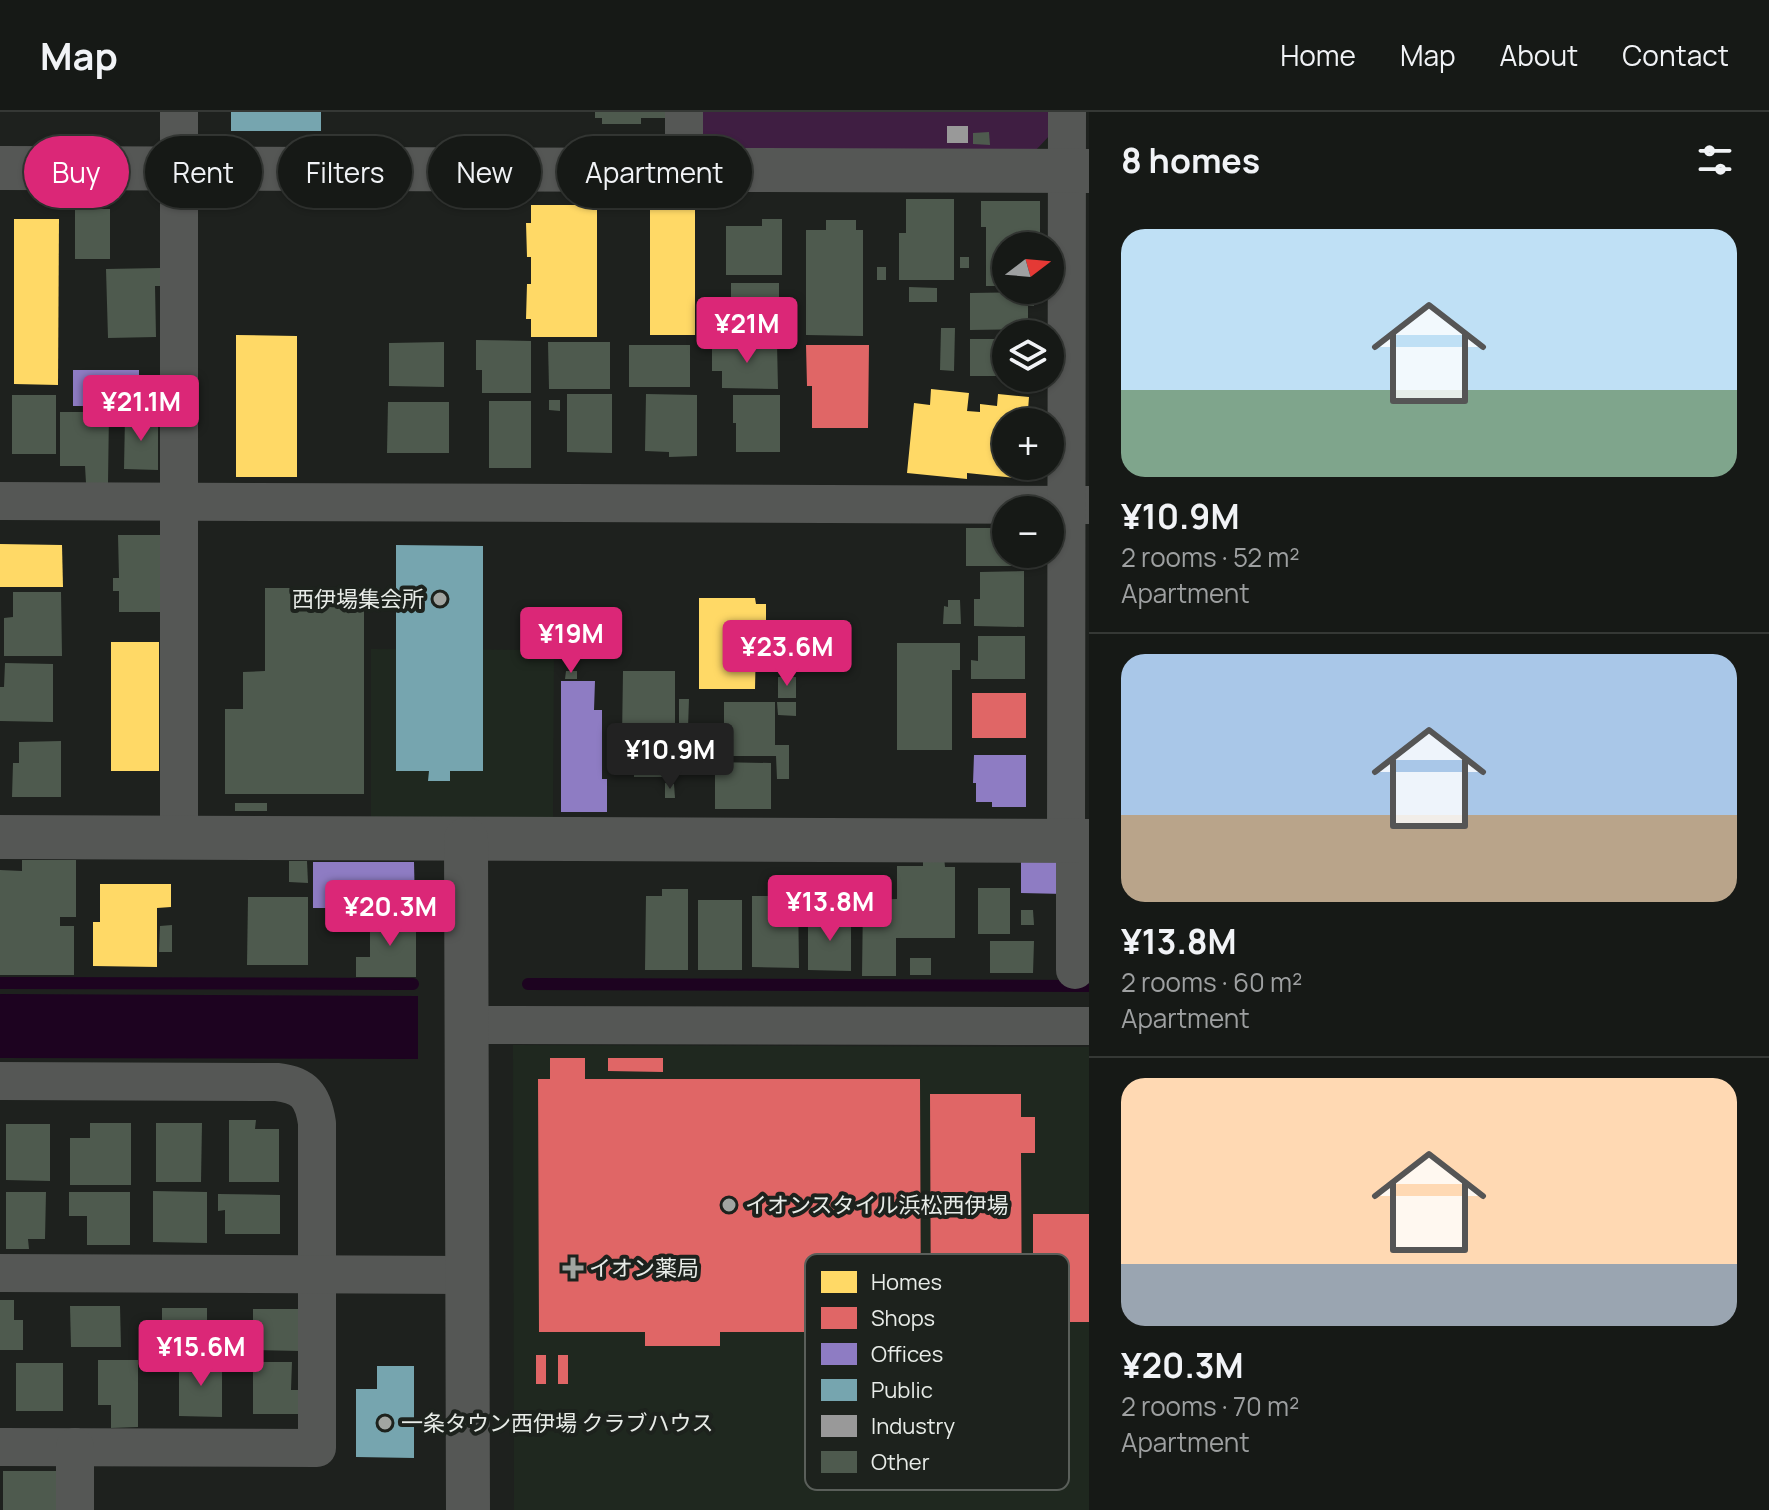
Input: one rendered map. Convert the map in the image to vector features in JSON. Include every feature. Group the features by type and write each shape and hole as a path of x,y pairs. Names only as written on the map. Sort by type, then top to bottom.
{"street":[{"path":"179,112 179,136"},
{"path":"684,112 684,136"},
{"path":"1067,112 1078,171 1075,970"},
{"path":"0,168 145,168"},
{"path":"262,168 557,169"},
{"path":"752,170 1078,171"},
{"path":"179,208 179,838"},
{"path":"0,501 1078,505"},
{"path":"0,837 1077,841"},
{"path":"466,839 468,1510"},
{"path":"467,1025 1089,1026"},
{"path":"0,1081 261,1082 293,1084 306,1093 315,1107 317,1123 317,1448 0,1447"},
{"path":"0,1273 467,1275"},
{"path":"75,1447 75,1510"}],"shaded area":[{"path":"693,112 1052,112 1052,133 1035,151 752,150 752,136 697,136 693,132"},
{"path":"371,649 554,650 553,819 371,818"},
{"path":"0,994 418,996 418,1059 0,1058"},
{"path":"513,1045 1089,1047 1089,1510 514,1510"}],"building: Homes":[{"path":"541,205 597,208 597,337 531,337 531,319 526,319 531,257 527,257 526,223 531,223 531,208 541,208"},
{"path":"650,208 695,208 695,335 650,335"},
{"path":"14,219 59,219 58,385 14,384"},
{"path":"236,335 297,336 297,477 236,477"},
{"path":"931,389 969,393 967,411 980,412 980,404 997,406 998,394 1029,397 1028,408 992,408 992,476 967,473 967,479 907,473 914,403 930,405"},
{"path":"0,544 62,545 63,587 0,587"},
{"path":"699,598 755,598 756,604 766,604 766,643 756,643 755,689 699,689"},
{"path":"111,642 159,642 159,771 111,771"},
{"path":"100,884 171,884 171,907 157,908 157,967 93,966 93,922 100,922"}],"building: Shops":[{"path":"806,345 869,345 868,428 812,428 812,386 807,386"},
{"path":"972,693 1026,693 1026,738 972,738"},
{"name":"イオンスタイル浜松西伊場","path":"550,1058 585,1058 585,1079 920,1079 921,1254 805,1254 805,1332 720,1332 720,1346 645,1346 645,1332 539,1332 538,1079 550,1079"},
{"path":"608,1058 663,1058 663,1072 608,1071"},
{"path":"930,1094 1021,1094 1021,1117 1035,1117 1035,1153 1021,1153 1022,1254 931,1254"},
{"path":"1033,1214 1089,1214 1089,1322 1069,1322 1069,1254 1033,1254"},
{"path":"536,1355 546,1355 546,1384 536,1384"},
{"path":"558,1355 568,1355 568,1384 558,1384"}],"building: Offices":[{"path":"73,370 139,370 139,379 156,380 155,406 73,406"},
{"path":"561,681 595,681 594,710 602,710 602,779 607,779 607,812 561,812"},
{"path":"974,755 1026,755 1026,807 992,807 992,802 976,802"},
{"path":"313,862 414,862 415,908 313,908"},
{"path":"1021,862 1064,862 1064,894 1021,893"}],"building: Public":[{"path":"231,112 321,112 321,131 231,131"},
{"path":"396,545 483,546 483,771 450,771 450,781 428,781 429,771 396,771"},
{"name":"一条タウン西伊場 クラブハウス","path":"377,1366 414,1366 414,1458 356,1457 356,1389 377,1389"}],"building: Industry":[{"path":"947,126 968,126 968,143 947,143"}],"building: Other":[{"path":"595,112 674,112 674,118 641,118 641,124 602,124 602,118 595,118"},
{"path":"989,132 990,145 973,144 973,133"},
{"path":"906,199 954,199 954,280 899,280 899,233 906,233"},
{"path":"981,201 1040,201 1040,232 992,232 992,286 986,286 986,227 981,227"},
{"path":"75,209 110,209 110,259 75,259"},
{"path":"762,219 782,219 782,275 726,275 726,226 762,226"},
{"path":"826,220 856,220 856,230 863,230 863,336 806,335 806,230 826,230"},
{"path":"960,257 969,257 969,268 960,268"},
{"path":"877,267 886,267 886,280 877,280"},
{"path":"160,268 160,286 155,286 156,337 108,338 106,269"},
{"path":"731,283 779,283 779,335 731,334"},
{"path":"909,287 937,288 937,302 909,302"},
{"path":"970,293 992,293 992,304 1034,306 1028,306 1028,320 992,320 992,330 970,330"},
{"path":"941,328 955,328 954,371 940,370"},
{"path":"970,339 992,339 992,376 970,376"},
{"path":"476,340 531,341 531,393 482,393 482,370 476,370"},
{"path":"444,342 444,387 389,386 389,343"},
{"path":"548,342 610,342 610,389 549,389"},
{"path":"712,343 777,343 778,389 722,388 722,371 712,371"},
{"path":"629,345 690,345 690,387 629,387"},
{"path":"567,394 612,394 612,453 567,452"},
{"path":"646,394 697,395 697,456 669,457 669,452 645,451"},
{"path":"12,395 56,395 56,454 12,454"},
{"path":"733,395 780,395 780,452 736,452"},
{"path":"549,400 560,400 560,411 549,410"},
{"path":"489,401 531,401 531,468 489,468"},
{"path":"388,402 449,402 449,453 387,453"},
{"path":"60,412 109,412 108,483 86,483 85,466 60,466"},
{"path":"125,417 158,417 158,470 124,469"},
{"path":"966,528 992,528 992,566 966,566"},
{"path":"118,535 161,535 161,612 119,612 119,591 113,591 113,578 119,578"},
{"path":"1024,571 1024,627 974,626 974,599 980,599 980,572"},
{"path":"265,588 364,588 364,794 225,794 225,709 243,709 243,672 265,671"},
{"path":"13,592 61,592 62,656 4,656 4,618 13,617"},
{"path":"948,600 960,600 961,624 943,624 944,606 948,607"},
{"path":"978,636 1025,636 1025,679 971,679 971,660 978,661"},
{"path":"897,643 960,643 960,670 952,670 952,750 897,750"},
{"path":"5,663 53,664 53,722 0,721 0,687 4,687"},
{"path":"566,671 577,671 577,679 565,679"},
{"path":"623,671 675,671 675,777 634,777 634,738 622,738"},
{"path":"778,677 796,677 796,698 778,698"},
{"path":"679,699 689,699 688,728 679,728"},
{"path":"724,702 775,702 775,745 789,745 789,779 777,779 776,756 724,756"},
{"path":"777,702 796,702 796,716 778,715"},
{"path":"61,741 61,797 12,797 13,763 19,763 19,742"},
{"path":"715,762 771,763 771,809 715,809"},
{"path":"665,783 674,784 675,798 665,798"},
{"path":"235,803 267,803 267,811 235,811"},
{"path":"923,855 944,856 945,867 955,867 955,938 896,938 896,976 862,976 863,900 897,899 897,866 923,866"},
{"path":"22,860 76,860 76,917 60,917 60,926 74,926 74,975 0,975 0,870 22,871"},
{"path":"289,861 307,861 308,883 289,882"},
{"path":"978,888 1010,888 1010,934 978,934"},
{"path":"662,889 688,889 688,970 645,970 646,896 662,896"},
{"path":"773,891 798,892 799,968 752,967 752,896 773,896"},
{"path":"248,897 308,897 308,965 247,965"},
{"path":"698,900 742,900 742,970 698,970"},
{"path":"1021,910 1033,910 1034,925 1021,925"},
{"path":"370,916 416,916 416,977 356,977 356,957 370,957"},
{"path":"808,916 851,916 851,971 808,970"},
{"path":"172,925 172,952 159,952 160,926"},
{"path":"990,941 1034,941 1033,973 990,973"},
{"path":"910,958 931,958 931,975 910,975"},
{"path":"229,1120 256,1120 255,1129 279,1129 279,1182 229,1182"},
{"path":"90,1123 131,1123 131,1185 70,1185 70,1138 90,1138"},
{"path":"156,1123 202,1123 201,1182 156,1182"},
{"path":"6,1124 50,1124 50,1181 6,1180"},
{"path":"153,1191 207,1192 207,1243 153,1242"},
{"path":"6,1192 46,1192 45,1239 28,1239 29,1249 6,1249"},
{"path":"69,1192 130,1192 130,1245 87,1245 87,1216 69,1216"},
{"path":"218,1194 280,1195 280,1234 225,1234 225,1210 218,1211"},
{"path":"0,1300 14,1300 14,1320 23,1320 23,1350 0,1350"},
{"path":"70,1306 120,1306 121,1347 71,1347"},
{"path":"162,1308 207,1308 207,1350 162,1350"},
{"path":"253,1309 300,1309 300,1351 253,1350"},
{"path":"179,1359 222,1359 222,1417 179,1416"},
{"path":"98,1360 138,1360 138,1427 111,1428 111,1405 98,1405"},
{"path":"253,1362 292,1362 291,1390 301,1390 301,1414 253,1414"},
{"path":"16,1363 63,1363 63,1411 16,1411"},
{"path":"3,1471 56,1471 56,1510 3,1510"}],"waterway":[{"path":"0,983 413,984"},
{"path":"528,984 1089,986"}],"place":[{"name":"西伊場集会所","path":"440,599"},
{"name":"イオンスタイル浜松西伊場","path":"729,1205"},
{"name":"イオン薬局","path":"573,1268"},
{"name":"一条タウン西伊場 クラブハウス","path":"385,1423"}]}
